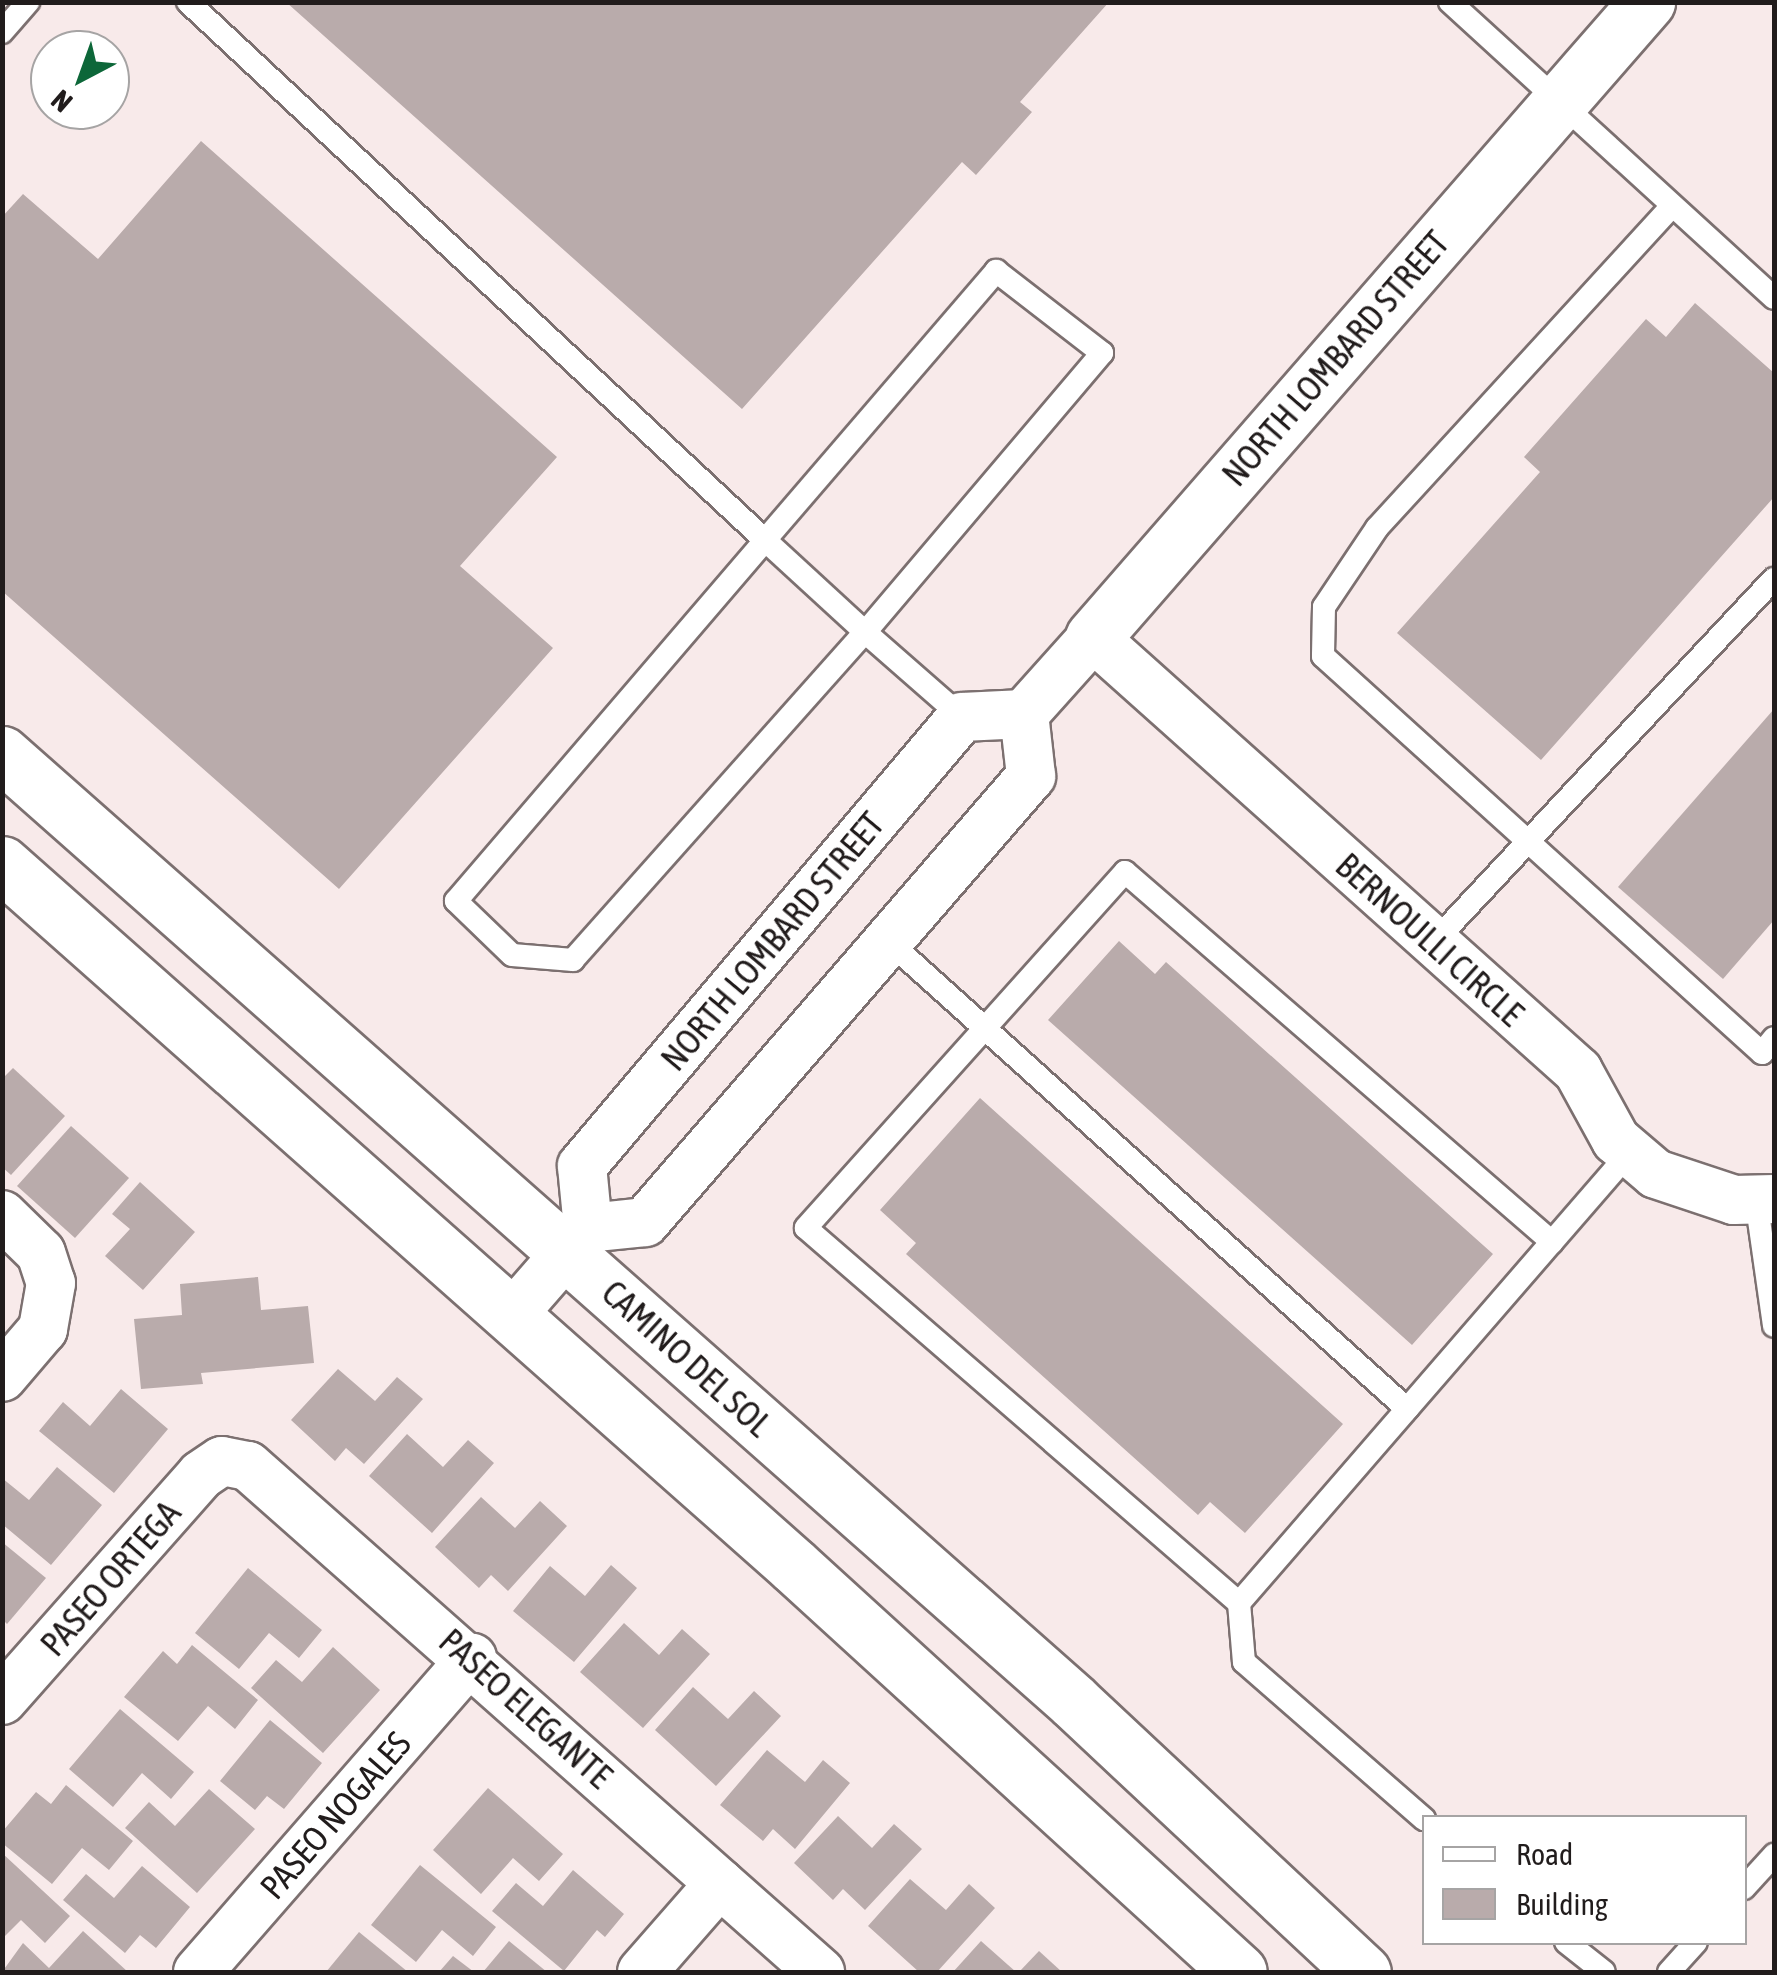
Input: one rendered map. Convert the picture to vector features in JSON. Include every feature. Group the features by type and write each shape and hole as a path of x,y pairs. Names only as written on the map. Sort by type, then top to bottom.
{"street":[{"name":"NORTH LOMBARD STREET","path":"1024,714 1646,2"},
{"name":"BERNOULLI CIRCLE","path":"1093,637 1578,1071 1616,1140 1656,1174 1693,1191 1765,1199"},
{"path":"512,1315 577,1240 645,1222 1031,776 1024,714 962,717"},
{"name":"NORTH LOMBARD STREET","path":"577,1240 582,1166 962,717"},
{"name":"CAMINO DEL SOL","path":"2,754 577,1240 1363,1972"},
{"path":"2,864 512,1315 1239,1972"},
{"path":"2,1216 41,1253 52,1282 43,1330 2,1378"},
{"name":"PASEO ELEGANTE","path":"222,1461 248,1466 472,1658 820,1972"},
{"name":"PASEO ORTEGA","path":"2,1700 201,1475 222,1461"},
{"name":"PASEO NOGALES","path":"198,1972 472,1658"},
{"path":"642,1972 720,1883"}],"lane":[{"path":"2,32 28,2"},
{"path":"188,2 764,540 962,717"},
{"path":"1450,2 1774,298"},
{"path":"1672,206 1377,528 1324,607 1323,656 1531,839 1762,1053 1774,1038"},
{"path":"996,270 1102,353 865,632 573,960 512,955 456,901 996,270"},
{"path":"1434,942 1774,579"},
{"path":"1240,1603 806,1228 1124,872 1552,1242"},
{"path":"888,941 1408,1409"},
{"path":"1422,1818 1244,1662 1240,1603 1630,1152"},
{"path":"1765,1199 1774,1326"},
{"path":"1747,1885 1774,1855"},
{"path":"1570,1945 1604,1972"},
{"path":"1670,1972 1693,1945"}],"building":[{"path":"286,2 1109,2 1020,102 1032,112 976,175 962,162 742,409"},
{"path":"201,141 557,457 460,566 553,648 339,889 2,591 2,217 23,194 98,259"},
{"path":"1695,303 1774,373 1774,497 1541,760 1397,633 1540,472 1524,457 1646,319 1666,337"},
{"path":"1774,709 1774,920 1723,979 1618,887"},
{"path":"1119,941 1155,974 1166,962 1493,1254 1412,1345 1048,1020"},
{"path":"13,1068 65,1116 11,1175 2,1167 2,1079"},
{"path":"980,1098 1343,1424 1245,1533 1210,1502 1198,1515 906,1254 916,1243 880,1210"},
{"path":"71,1126 129,1178 75,1238 17,1186"},
{"path":"140,1182 195,1232 143,1290 105,1256 130,1229 112,1214"},
{"path":"258,1277 261,1310 308,1306 314,1363 201,1373 203,1384 141,1389 134,1319 182,1315 180,1284"},
{"path":"338,1369 375,1401 397,1377 423,1399 364,1464 346,1448 335,1461 291,1420"},
{"path":"121,1389 168,1429 114,1493 39,1431 63,1402 90,1426"},
{"path":"407,1434 443,1467 468,1440 494,1463 432,1533 369,1476"},
{"path":"57,1467 102,1505 51,1565 2,1524 2,1478 29,1500"},
{"path":"481,1497 515,1528 540,1501 567,1526 508,1591 491,1575 479,1588 435,1547"},
{"path":"2,1542 46,1578 7,1624 2,1619"},
{"path":"611,1565 637,1588 574,1662 513,1611 550,1566 585,1596"},
{"path":"248,1568 322,1630 299,1658 269,1633 239,1669 195,1633"},
{"path":"624,1623 659,1655 682,1629 710,1654 643,1728 580,1672"},
{"path":"192,1645 258,1700 235,1729 208,1706 178,1741 124,1697 163,1651 177,1664"},
{"path":"333,1647 380,1690 323,1753 251,1688 276,1660 302,1682"},
{"path":"693,1687 728,1719 754,1691 781,1716 716,1786 655,1730"},
{"path":"120,1709 194,1772 171,1799 142,1773 113,1807 69,1769"},
{"path":"270,1720 322,1763 284,1809 267,1796 255,1810 220,1781"},
{"path":"767,1750 805,1782 823,1760 850,1783 795,1849 773,1829 763,1841 720,1805"},
{"path":"66,1785 133,1841 109,1870 82,1848 52,1884 2,1843 2,1832 36,1792 51,1804"},
{"path":"488,1788 563,1854 539,1881 513,1858 481,1894 433,1850"},
{"path":"209,1789 255,1829 197,1893 125,1828 149,1802 175,1826"},
{"path":"838,1816 872,1848 894,1824 922,1849 865,1910 843,1889 833,1900 794,1863"},
{"path":"2,1853 70,1916 45,1943 21,1920 2,1939"},
{"path":"420,1865 496,1927 473,1956 442,1930 416,1962 371,1925"},
{"path":"142,1866 190,1907 156,1948 140,1935 125,1953 63,1900 86,1874 114,1898"},
{"path":"573,1870 624,1914 605,1937 597,1930 564,1971 492,1911 516,1883 543,1906"},
{"path":"910,1879 946,1910 969,1884 995,1908 937,1972 919,1972 868,1926"},
{"path":"83,1931 128,1972 2,1972 23,1943 49,1968"},
{"path":"359,1932 408,1972 326,1972"},
{"path":"509,1941 547,1972 483,1972"},
{"path":"981,1941 1016,1972 953,1972"},
{"path":"1039,1951 1062,1972 1019,1972"},
{"path":"453,1956 474,1972 439,1972"}]}
